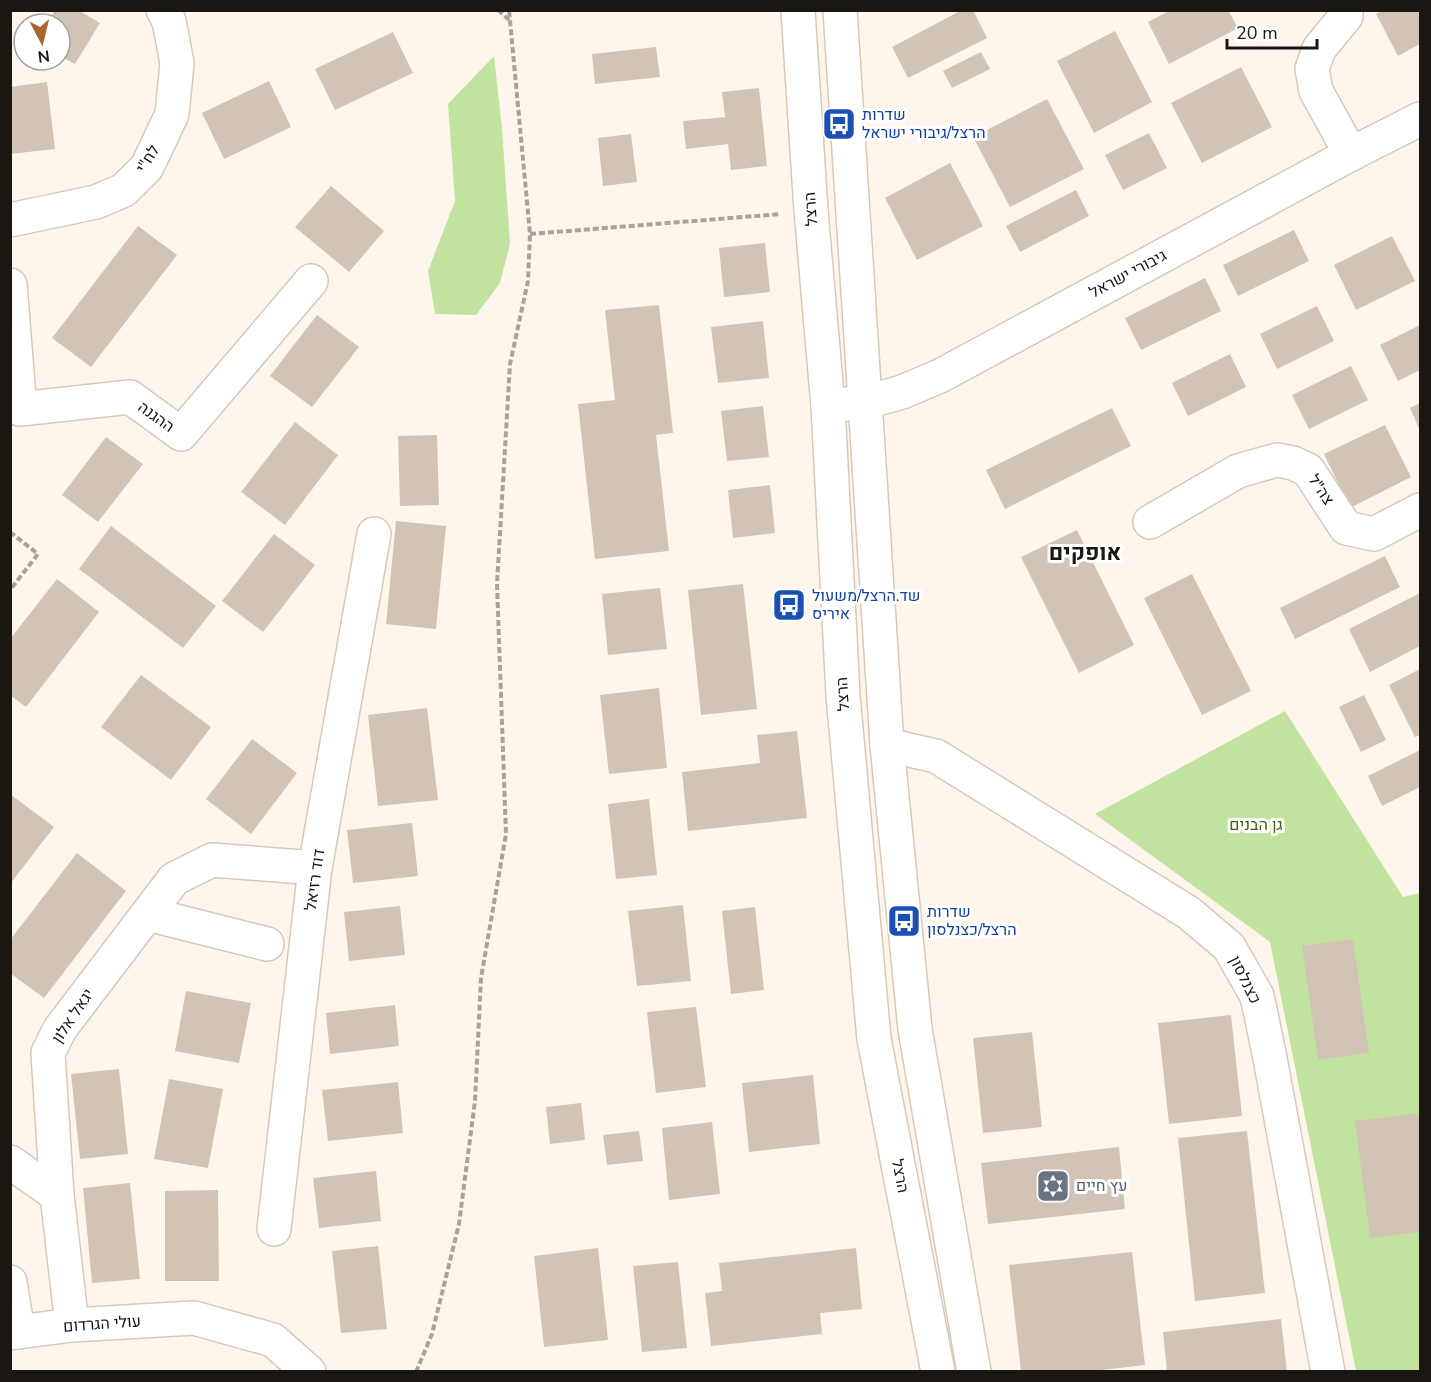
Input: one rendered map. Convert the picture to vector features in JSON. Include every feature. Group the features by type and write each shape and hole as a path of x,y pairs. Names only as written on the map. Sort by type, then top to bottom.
{"street":[{"name":"לח\"י","path":"10,220 96,202 124,190 147,166 172,114 177,63 169,21 163,10"},
{"name":"הרצל","path":"798,10 811,211 828,406 843,695 874,1039 938,1371"},
{"path":"840,10 887,745 915,1029 974,1371"},
{"path":"1346,10 1346,16 1319,49 1312,69 1316,91 1351,154"},
{"name":"גיבורי ישראל","path":"828,406 866,402 902,392 940,376 1420,119"},
{"name":"ההגנה","path":"10,285 20,409 130,397 181,434 311,281"},
{"name":"צה\"ל","path":"1150,522 1238,471 1277,460 1293,463 1308,470 1346,528 1374,534 1420,510"},
{"name":"דוד רזיאל","path":"274,1229 315,868 374,534"},
{"name":"כצנלסון","path":"887,745 936,756 1189,914 1229,947 1257,996 1272,1065 1328,1371"},
{"name":"יגאל אלון","path":"72,1324 57,1195 48,1053 60,1029 174,879 212,860 315,868"},
{"path":"148,914 267,944"},
{"path":"10,1162 57,1195"},
{"path":"10,1282 14,1333"},
{"name":"עולי הגרדום","path":"14,1333 72,1324 194,1318 273,1340 309,1371"}],"path":[{"path":"498,10 510,21"},
{"path":"416,1371 432,1334 459,1224 474,1101 481,978 507,834 496,584 510,364 528,281 530,234 509,10"},
{"path":"530,234 811,211"},
{"path":"10,532 38,554 10,590"}],"green space":[{"path":"494,56 502,128 510,244 500,283 476,315 435,314 428,271 455,201 448,104"},
{"name":"גן הבנים","path":"1285,711 1403,897 1420,893 1420,1371 1356,1371 1270,942 1095,814"}],"building":[{"path":"55,10 78,10 100,23 75,64 72,62 72,12 54,12"},
{"path":"962,10 973,10 987,38 908,78 892,47"},
{"path":"1171,10 1228,10 1238,28 1169,64 1148,22"},
{"path":"1383,10 1420,10 1420,44 1398,56 1376,14"},
{"path":"1115,31 1152,102 1094,133 1057,61"},
{"path":"393,32 413,73 335,110 315,69"},
{"path":"656,47 660,77 595,84 592,54"},
{"path":"981,52 990,69 952,88 943,71"},
{"path":"1241,67 1272,127 1202,163 1171,103"},
{"path":"269,81 291,127 224,159 202,113"},
{"path":"47,82 55,149 10,154 10,87"},
{"path":"759,88 767,166 731,170 728,144 686,149 683,121 725,117 722,92"},
{"path":"1047,99 1084,169 1010,207 973,137"},
{"path":"1149,133 1167,168 1123,190 1105,155"},
{"path":"631,134 637,182 603,186 598,138"},
{"path":"950,163 983,226 917,260 885,198"},
{"path":"331,186 384,231 349,272 295,227"},
{"path":"1076,190 1089,216 1020,252 1006,226"},
{"path":"138,226 177,255 91,367 52,338"},
{"path":"1294,230 1309,261 1238,296 1223,265"},
{"path":"1392,236 1415,281 1356,310 1334,265"},
{"path":"765,243 770,292 724,297 719,248"},
{"path":"1205,278 1221,311 1141,350 1125,318"},
{"path":"659,305 673,433 656,435 669,551 595,559 578,404 615,400 605,310"},
{"path":"1317,306 1334,341 1277,369 1260,334"},
{"path":"317,315 359,347 312,407 270,376"},
{"path":"763,321 769,378 718,383 711,327"},
{"path":"1420,325 1420,370 1398,381 1380,345"},
{"path":"1230,354 1246,387 1188,416 1172,383"},
{"path":"1351,366 1368,400 1309,429 1292,395"},
{"path":"1420,403 1420,431 1410,408"},
{"path":"763,406 769,457 727,461 721,411"},
{"path":"1112,408 1131,446 1005,509 986,470"},
{"path":"295,422 338,455 285,525 241,492"},
{"path":"1385,425 1411,477 1350,508 1324,454"},
{"path":"437,435 439,505 400,506 398,436"},
{"path":"106,437 143,464 98,522 62,495"},
{"path":"770,485 775,533 733,538 728,490"},
{"path":"396,521 446,526 436,629 386,624"},
{"path":"111,526 216,606 183,648 79,569"},
{"path":"1077,530 1134,645 1079,673 1021,557"},
{"path":"274,534 315,565 263,632 222,601"},
{"path":"1385,556 1400,587 1295,639 1280,608"},
{"path":"1192,574 1251,691 1202,715 1144,598"},
{"path":"57,579 99,612 26,707 10,695 10,639"},
{"path":"743,584 757,709 701,715 688,590"},
{"path":"660,588 667,649 608,655 602,594"},
{"path":"1420,593 1420,646 1370,672 1349,629"},
{"path":"1420,669 1420,735 1415,737 1389,685"},
{"path":"141,675 211,727 171,780 101,727"},
{"path":"659,688 667,768 609,774 600,695"},
{"path":"1364,695 1386,740 1361,752 1339,707"},
{"path":"427,708 438,800 378,806 368,715"},
{"path":"797,731 807,818 688,831 682,772 760,763 757,735"},
{"path":"252,739 297,773 251,834 206,799"},
{"path":"1420,750 1420,787 1382,806 1368,776"},
{"path":"10,794 54,827 10,884"},
{"path":"649,799 657,875 616,879 608,804"},
{"path":"412,823 418,876 353,883 347,830"},
{"path":"77,853 126,891 44,998 10,973 10,940"},
{"path":"683,905 691,981 637,986 628,911"},
{"path":"400,906 405,955 349,961 344,912"},
{"path":"755,907 764,990 731,994 722,911"},
{"path":"1353,939 1369,1053 1318,1060 1302,946"},
{"path":"186,991 251,1003 239,1063 175,1051"},
{"path":"395,1005 399,1046 330,1054 326,1013"},
{"path":"696,1007 706,1087 656,1093 647,1012"},
{"path":"1231,1015 1242,1116 1169,1124 1158,1023"},
{"path":"1032,1032 1042,1127 983,1133 973,1038"},
{"path":"119,1069 128,1154 80,1159 71,1074"},
{"path":"813,1075 820,1144 749,1152 742,1083"},
{"path":"169,1079 223,1089 208,1168 154,1159"},
{"path":"398,1082 403,1133 328,1141 322,1090"},
{"path":"581,1103 585,1140 550,1144 546,1107"},
{"path":"1420,1113 1420,1232 1370,1238 1355,1121"},
{"path":"712,1122 720,1194 669,1200 662,1128"},
{"path":"639,1131 643,1161 607,1165 603,1135"},
{"path":"1247,1131 1265,1293 1195,1301 1178,1138"},
{"name":"עץ חיים","path":"1119,1147 1125,1209 988,1224 981,1163"},
{"path":"376,1171 381,1221 319,1228 313,1178"},
{"path":"130,1183 140,1279 92,1283 83,1188"},
{"path":"218,1190 219,1281 165,1281 165,1191"},
{"path":"378,1246 387,1329 341,1333 332,1251"},
{"path":"598,1248 608,1340 544,1347 534,1256"},
{"path":"856,1248 862,1309 820,1313 822,1334 711,1346 705,1293 722,1291 719,1263"},
{"path":"1132,1252 1145,1365 1085,1372 1021,1372 1009,1265"},
{"path":"678,1262 687,1348 642,1352 633,1266"},
{"path":"1281,1319 1287,1372 1167,1372 1163,1332"}],"place":[{"name":"שדרות הרצל/גיבורי ישראל","path":"839,124"},
{"name":"שד.הרצל/משעול איריס","path":"789,605"},
{"name":"שדרות הרצל/כצנלסון","path":"904,921"},
{"name":"עץ חיים","path":"1053,1186"}],"district":[{"name":"אופקים","path":"1085,553"}]}
